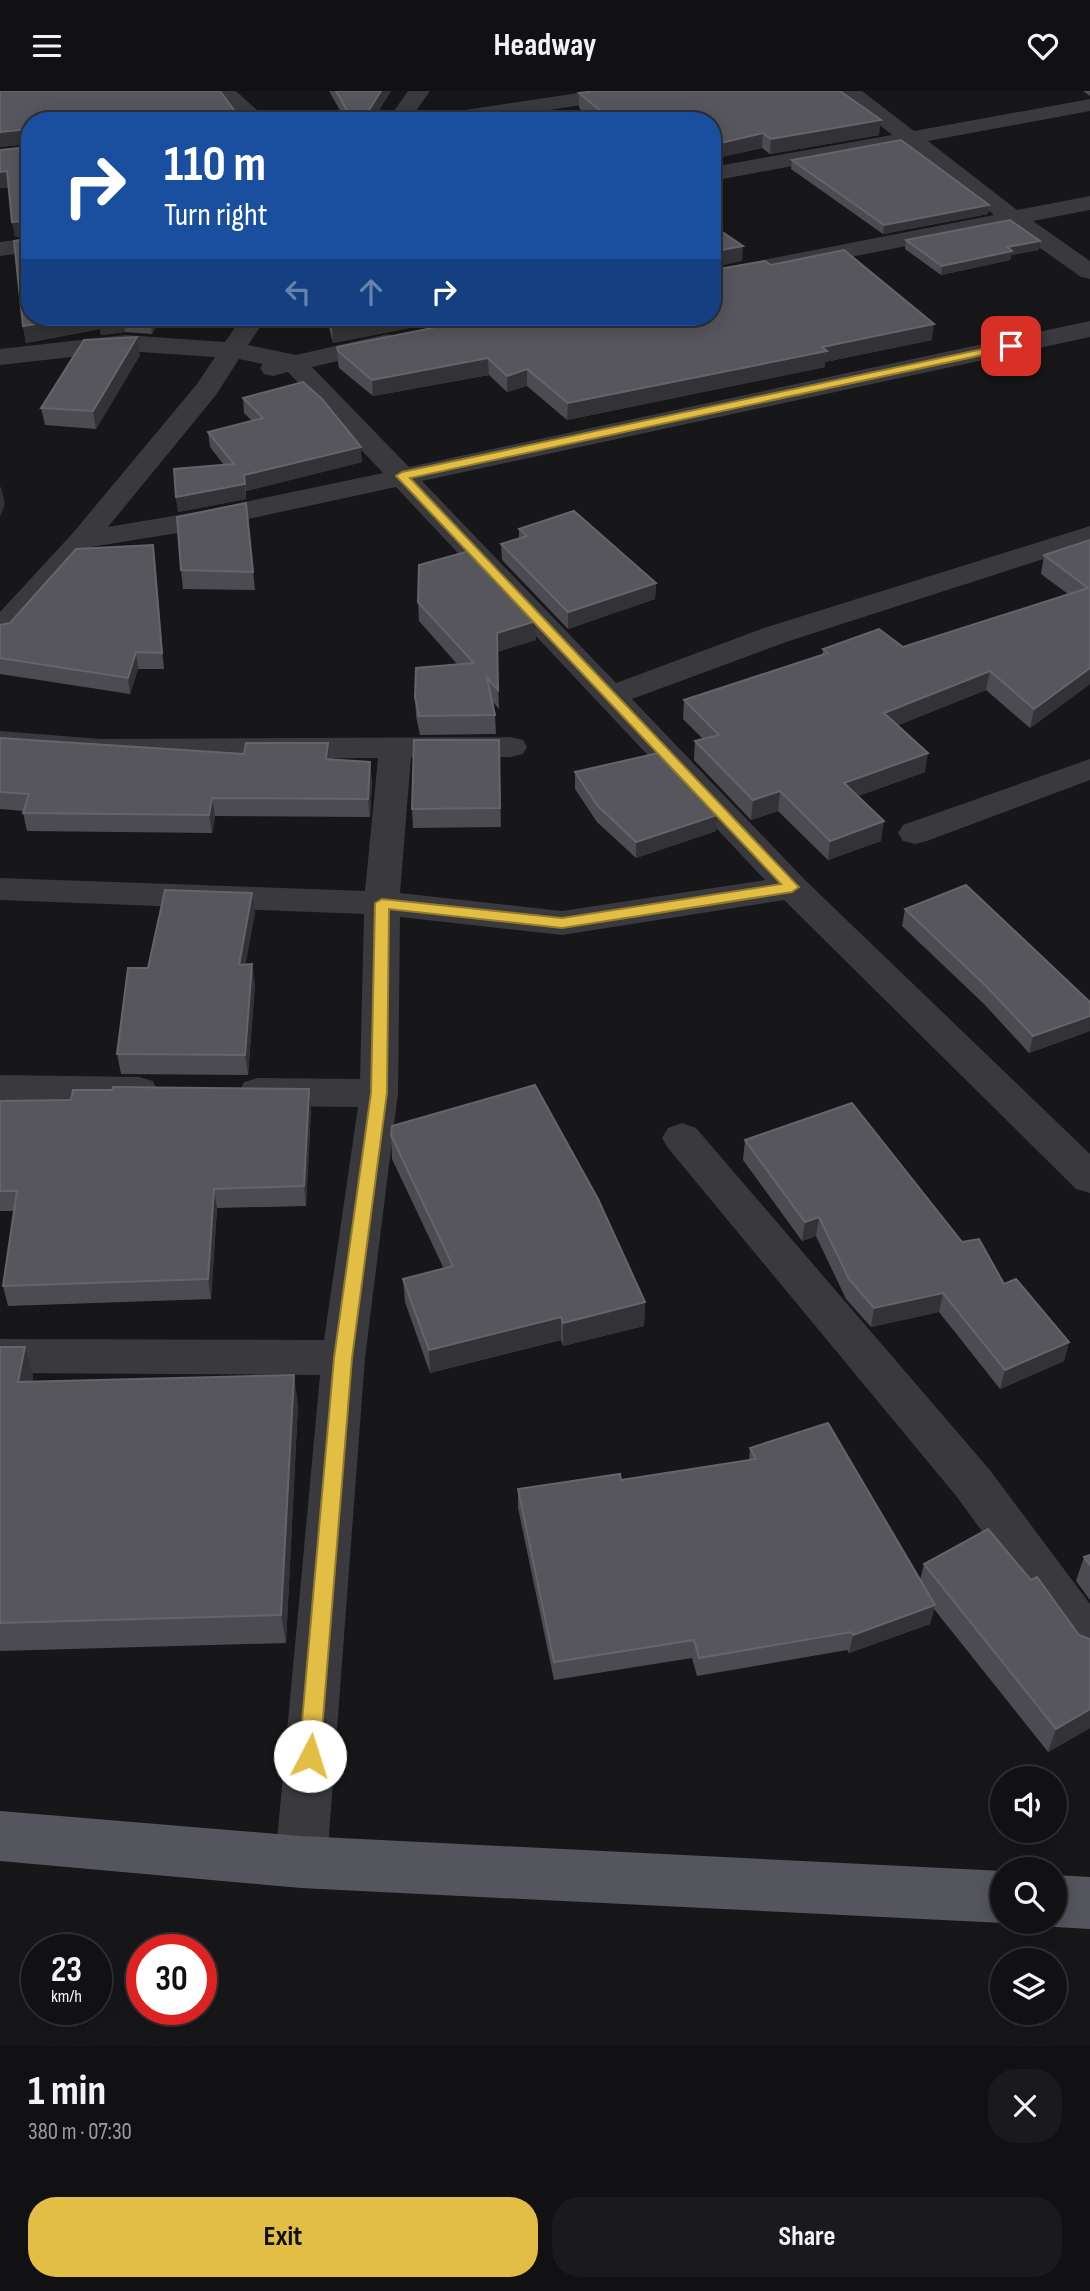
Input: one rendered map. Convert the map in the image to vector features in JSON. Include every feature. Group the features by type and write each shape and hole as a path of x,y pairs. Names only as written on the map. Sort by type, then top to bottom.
{"main road":[{"path":"0,1836 301,1861 990,1896"},
{"path":"1067,1902 1090,1903"}],"street":[{"path":"223,91 248,112"},
{"path":"404,112 419,91"},
{"path":"493,112 635,91"},
{"path":"849,91 1013,218 1090,272"},
{"path":"721,172 1090,105"},
{"path":"721,275 1090,203"},
{"path":"0,249 21,246"},
{"path":"0,629 82,541 207,389 248,326"},
{"path":"82,541 202,520 1090,329"},
{"path":"207,389 293,362 408,338"},
{"path":"0,357 125,343 232,350 293,362 792,887 1090,1178"},
{"path":"611,696 775,635 1090,535"},
{"path":"0,741 100,749 511,747"},
{"path":"301,1861 343,1358 379,1093 382,903 395,746"},
{"path":"915,833 1090,769"},
{"path":"0,889 382,903 562,923 792,887"},
{"path":"0,1089 176,1091"},
{"path":"216,1091 379,1093"},
{"path":"682,1138 973,1483 1090,1642"},
{"path":"0,1356 343,1358"}],"building":[{"path":"0,91 220,91 235,112 21,112 21,130 0,132"},
{"path":"336,91 381,91 368,112 348,112"},
{"path":"840,91 881,120 771,139 763,133 721,143 721,112 602,112 579,93"},
{"path":"901,140 989,205 884,225 792,160"},
{"path":"21,148 21,221 12,222 7,171 0,172 0,150"},
{"path":"1010,220 1040,241 1007,247 1012,251 942,266 906,240"},
{"path":"721,231 743,246 721,250"},
{"path":"21,240 21,307 14,241"},
{"path":"844,250 934,324 822,347 827,351 568,403 527,369 507,376 488,358 372,380 338,351 337,347 442,326 721,326 721,268 765,261 771,265"},
{"path":"137,337 93,411 41,408 84,340"},
{"path":"303,382 322,399 361,447 244,475 245,484 176,497 174,469 234,464 208,432 263,418 243,398"},
{"path":"246,503 253,572 181,570 177,517"},
{"path":"574,511 656,583 568,612 501,544 527,536 519,529"},
{"path":"1090,540 1090,668 1034,709 990,671 884,713 928,753 844,783 884,821 830,841 780,791 753,800 695,741 719,735 684,700 828,653 823,649 879,629 903,647 1088,588 1044,555"},
{"path":"153,545 162,653 136,652 128,678 0,658 0,625 10,623 76,549"},
{"path":"469,551 536,621 497,633 498,690 487,678 495,715 419,716 415,697 416,668 474,663 418,602 419,565"},
{"path":"0,738 244,754 246,743 328,743 326,759 370,762 368,799 212,798 209,815 23,813 29,794 0,792"},
{"path":"414,740 499,740 500,808 412,809"},
{"path":"658,753 717,815 636,842 597,805 575,772"},
{"path":"966,885 1090,1002 1090,1016 1033,1036 987,987 905,909"},
{"path":"165,890 252,893 239,965 252,964 245,1055 117,1054 128,968 148,968"},
{"path":"535,1085 598,1199 645,1302 563,1323 561,1317 429,1350 403,1279 453,1266 391,1135 392,1126"},
{"path":"113,1087 309,1089 304,1186 214,1189 208,1279 3,1286 17,1191 0,1191 0,1101 71,1100 73,1090 112,1090"},
{"path":"852,1103 962,1242 979,1239 1004,1284 1016,1279 1069,1342 1005,1370 943,1293 874,1308 849,1279 819,1217 805,1222 745,1140"},
{"path":"0,1347 25,1347 18,1382 294,1375 281,1615 0,1623"},
{"path":"828,1423 935,1605 853,1635 851,1632 699,1658 694,1640 554,1662 518,1489 620,1474 621,1480 756,1459 750,1448"},
{"path":"988,1529 1031,1580 1037,1577 1079,1635 1090,1639 1090,1709 1056,1729 924,1564"}],"route":[{"path":"310,1756 343,1358 379,1093 382,903 562,923 792,887 402,476 1011,346"}]}
